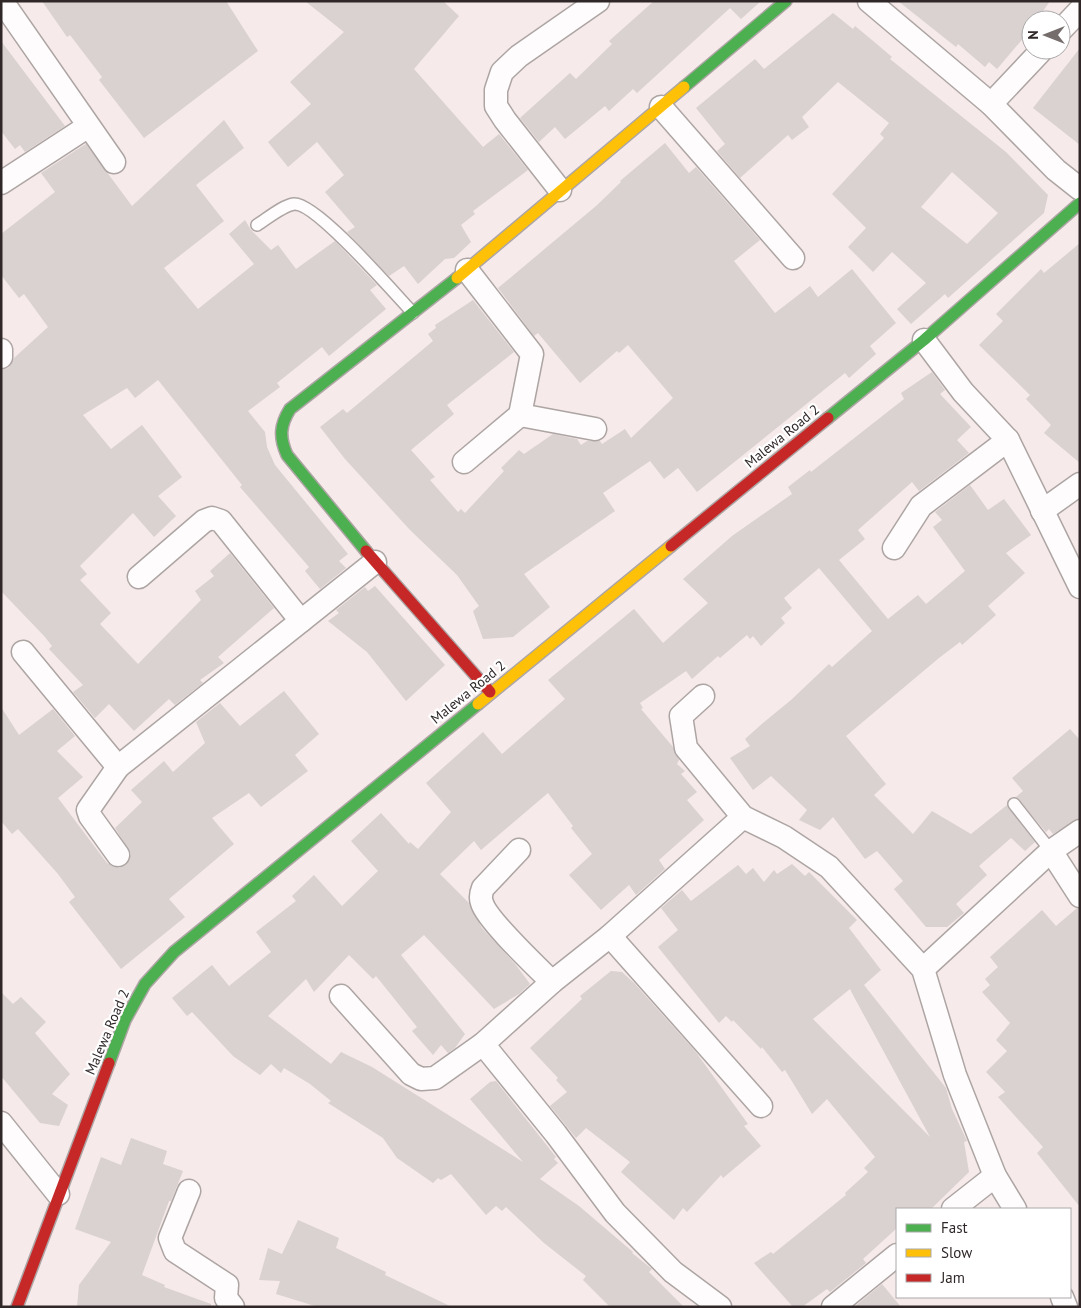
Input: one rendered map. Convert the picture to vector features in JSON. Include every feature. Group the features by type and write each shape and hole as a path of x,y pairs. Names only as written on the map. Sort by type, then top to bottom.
{"main road":[{"path":"490,692 375,562 287,455 280,440 281,422 290,409 312,390 467,270 786,1"},
{"name":"Malewa Road 2","path":"17,1307 125,1020 145,984 174,952 490,692 924,340 1080,203"}],"street":[{"path":"2,1 87,127 114,162"},
{"path":"560,190 496,106 496,90 502,72 519,56 598,1"},
{"path":"869,1 991,104 1056,170 1080,189"},
{"path":"1071,19 1080,10"},
{"path":"991,104 1033,60"},
{"path":"661,107 793,258"},
{"path":"1,183 87,127"},
{"path":"464,462 520,415 532,354 467,270"},
{"path":"924,340 963,392 1008,440 1080,586"},
{"path":"1,350 1,357"},
{"path":"520,415 595,429"},
{"path":"894,548 921,506 1008,440"},
{"path":"1042,511 1080,484"},
{"path":"139,577 204,521 212,518 221,521 301,621"},
{"path":"118,855 90,816 88,810 118,767 375,562"},
{"path":"23,652 118,767"},
{"path":"703,696 681,716 686,748 743,817 784,837 829,866 923,969 955,1075 994,1176 1014,1208"},
{"path":"341,996 411,1074 421,1079 435,1078 483,1044 552,982 610,936 743,817"},
{"path":"923,969 1051,851 1080,831"},
{"path":"519,850 483,888 480,896 482,904 493,920 552,982"},
{"path":"1051,851 1080,896"},
{"path":"610,936 761,1106"},
{"path":"483,1044 556,1134 615,1213 673,1272 720,1307"},
{"path":"1,1123 58,1194"},
{"path":"954,1208 994,1176"},
{"path":"189,1191 170,1238 174,1250 227,1286 226,1298 233,1307"},
{"path":"833,1307 896,1256"}],"lane":[{"path":"257,225 286,207 296,204 306,207 352,246 413,313"},
{"path":"1014,804 1051,851"}],"building":[{"path":"42,1 226,1 258,51 144,138 99,80 102,77 70,35 67,37"},
{"path":"305,1 443,1 459,16 414,69 483,147 499,134 528,170 473,211 475,214 461,225 471,242 454,258 445,259 418,284 404,266 389,276 347,232 355,227 325,192 344,175 317,142 288,167 268,142 311,104 290,82 344,32"},
{"path":"654,1 761,1 741,19 730,8 637,93 633,89 609,111 605,106 565,139 555,127 539,142 520,118 570,73 576,79 612,44 609,41"},
{"path":"898,1 1050,1 1044,10 1021,10 1021,41 997,69 989,62 985,67 958,44 956,47"},
{"path":"833,13 853,29 855,26 892,57 890,59 1006,152 1048,195 1044,213 948,298 945,294 911,324 897,309 926,283 892,252 873,272 848,247 866,228 832,194 884,138 880,134 889,123 838,82 802,117 809,127 792,140 788,135 740,178 717,151 725,144 696,108 755,59 764,69","holes":["952,172 998,213 967,244 921,207"]},
{"path":"1,41 65,126 25,152 20,145 15,149 1,131"},
{"path":"1080,48 1080,145 1033,108"},
{"path":"224,120 244,148 196,185 224,221 164,268 198,309 254,264 229,234 245,220 251,230 271,250 278,245 296,269 335,241 377,285 370,290 386,309 329,356 322,347 277,383 280,387 248,411 265,432 267,447 275,465 348,554 339,561 346,568 320,589 305,571 309,567 240,487 242,485 158,380 135,398 127,388 83,415 111,449 142,425 182,477 158,496 176,516 154,537 133,513 80,566 87,574 80,580 111,613 100,624 138,664 201,600 195,591 214,576 210,571 230,553 274,608 218,657 224,663 200,680 203,683 175,705 169,699 134,731 109,704 95,718 73,692 83,685 49,649 52,646 45,637 1,591 1,370 8,368 14,358 48,327 24,294 19,298 1,275 1,234 55,192 41,173 86,144 132,206"},
{"path":"665,143 689,173 696,167 760,240 734,261 775,313 810,286 818,297 852,269 896,323 870,346 876,354 849,378 845,373 697,492 678,468 664,479 650,461 603,493 615,511 524,574 550,607 513,637 483,639 473,611 479,606 457,575 410,530 345,459 320,427 343,409 347,413 433,341 428,334 436,328 435,325 473,300 514,352 447,405 454,414 411,450 435,477 430,480 458,512 461,509 465,513 504,471 501,468 519,450 524,454 553,434 577,439 581,445 587,441 600,441 602,444 625,429 631,438 673,398 628,345 619,353 617,351 580,383 538,333 534,336 498,288 596,206 620,181"},
{"path":"1080,243 1080,463 1044,433 1051,425 1026,399 1030,395 979,345 1003,321 996,314 1041,269 1044,273"},
{"path":"932,372 945,390 940,394 971,427 957,440 969,453 919,491 912,482 858,530 865,539 839,560 888,619 918,595 926,604 965,571 933,527 942,520 935,512 970,485 988,510 1004,499 1031,535 1006,553 1025,573 988,606 996,615 962,645 960,642 939,658 846,736 886,784 874,795 913,834 932,811 971,834 1007,805 1035,842 1025,851 1011,838 979,866 987,875 956,904 964,913 947,927 926,927 894,889 903,881 877,851 865,859 833,817 820,830 799,820 807,810 771,776 753,790 730,758 750,746 745,739 791,700 829,664 832,667 872,631 819,568 784,598 792,608 781,618 785,623 761,646 753,636 750,639 747,635 720,658 718,656 692,679 686,671 640,703 643,708 641,709 673,747 679,760 677,764 685,771 681,774 697,792 687,800 704,820 659,860 665,869 636,895 629,885 601,910 569,875 592,854 571,828 573,826 548,793 481,850 474,841 440,874 468,902 482,928 516,965 530,984 519,994 494,1009 424,935 401,955 465,1034 455,1048 448,1053 441,1045 433,1055 412,1031 417,1027 376,976 373,979 349,955 314,992 306,979 268,1016 331,1064 341,1052 372,1067 523,1162 470,1099 490,1082 496,1081 556,1157 554,1159 558,1163 540,1179 579,1206 633,1252 652,1269 649,1272 684,1307 610,1307 583,1280 586,1276 544,1243 506,1207 502,1211 496,1206 486,1215 451,1174 441,1180 438,1178 433,1183 397,1158 383,1138 328,1103 331,1101 310,1084 284,1068 281,1073 271,1064 260,1075 233,1056 192,1012 187,1016 172,998 212,965 229,986 271,952 256,932 296,901 292,896 314,875 342,906 378,871 351,841 381,813 409,844 410,842 418,849 451,812 426,783 483,732 502,754 565,699 548,680 634,609 663,643 708,603 683,579 732,536 792,494 788,487 810,470 811,472 904,399 901,393"},
{"path":"375,586 445,665 406,701 367,652 328,621 339,613 336,610 365,587 368,591"},
{"path":"284,691 319,734 295,755 308,771 261,807 249,793 212,818 234,844 169,899 185,917 121,969 69,902 75,897 58,874 18,829 12,834 1,821 1,707 19,735 53,709 75,736 57,751 83,777 58,798 107,863 119,868 126,865 131,854 115,828 142,802 131,790 164,761 173,772 205,743 196,722 220,703 240,726"},
{"path":"1070,729 1080,740 1080,818 1053,834 1049,829 1046,832 1016,797 1023,791 1012,778"},
{"path":"792,864 805,876 809,872 857,920 849,928 881,970 864,985 946,1088 952,1109 967,1141 964,1142 969,1172 932,1208 896,1208 896,1229 863,1259 866,1263 830,1292 827,1289 802,1307 793,1307 754,1263 771,1252 773,1254 846,1195 845,1193 868,1172 864,1168 875,1157 827,1099 812,1114 785,1070 782,1072 762,1047 761,1049 733,1020 732,1022 726,1016 719,1023 658,947 678,930 661,908 682,890 691,901 738,865 746,874 753,868 764,882 774,870 777,874","holes":["850,989 930,1137 813,1019"]},
{"path":"1077,908 1080,909 1080,1207 1037,1153 1043,1147 998,1097 1005,1092 986,1072 1007,1051 996,1040 1010,1023 982,992 990,985 985,979 998,967 990,957 1042,910 1056,926"},
{"path":"611,971 622,972 634,983 695,1051 748,1124 744,1126 761,1146 723,1178 721,1175 687,1212 683,1208 674,1220 621,1172 630,1162 586,1128 576,1138 550,1106 567,1092 556,1080 558,1078 530,1048 582,999 580,996"},
{"path":"1,992 13,1004 21,997 46,1022 35,1033 70,1074 52,1094 68,1105 59,1126 40,1123 1,1076"},
{"path":"131,1138 167,1151 163,1164 183,1171 171,1201 169,1201 142,1275 165,1285 164,1287 211,1304 211,1307 77,1307 79,1285 111,1242 75,1229 101,1157 121,1165"},
{"path":"298,1220 339,1238 336,1248 386,1272 385,1275 452,1307 318,1307 276,1294 280,1281 259,1280 268,1248 282,1254"},
{"path":"882,1284 901,1307 854,1307"}],"traffic: fast":[{"path":"684,87 786,1"},
{"path":"828,418 924,340 1080,203"},
{"path":"366,551 287,455 282,437 284,420 290,409 457,278"},
{"path":"109,1063 125,1020 145,984 174,952 478,704"}],"traffic: slow":[{"path":"457,278 684,87"},
{"path":"478,704 671,546"}],"traffic: jam":[{"path":"671,546 828,418"},
{"path":"366,551 490,692"},
{"path":"17,1307 109,1063"}]}
